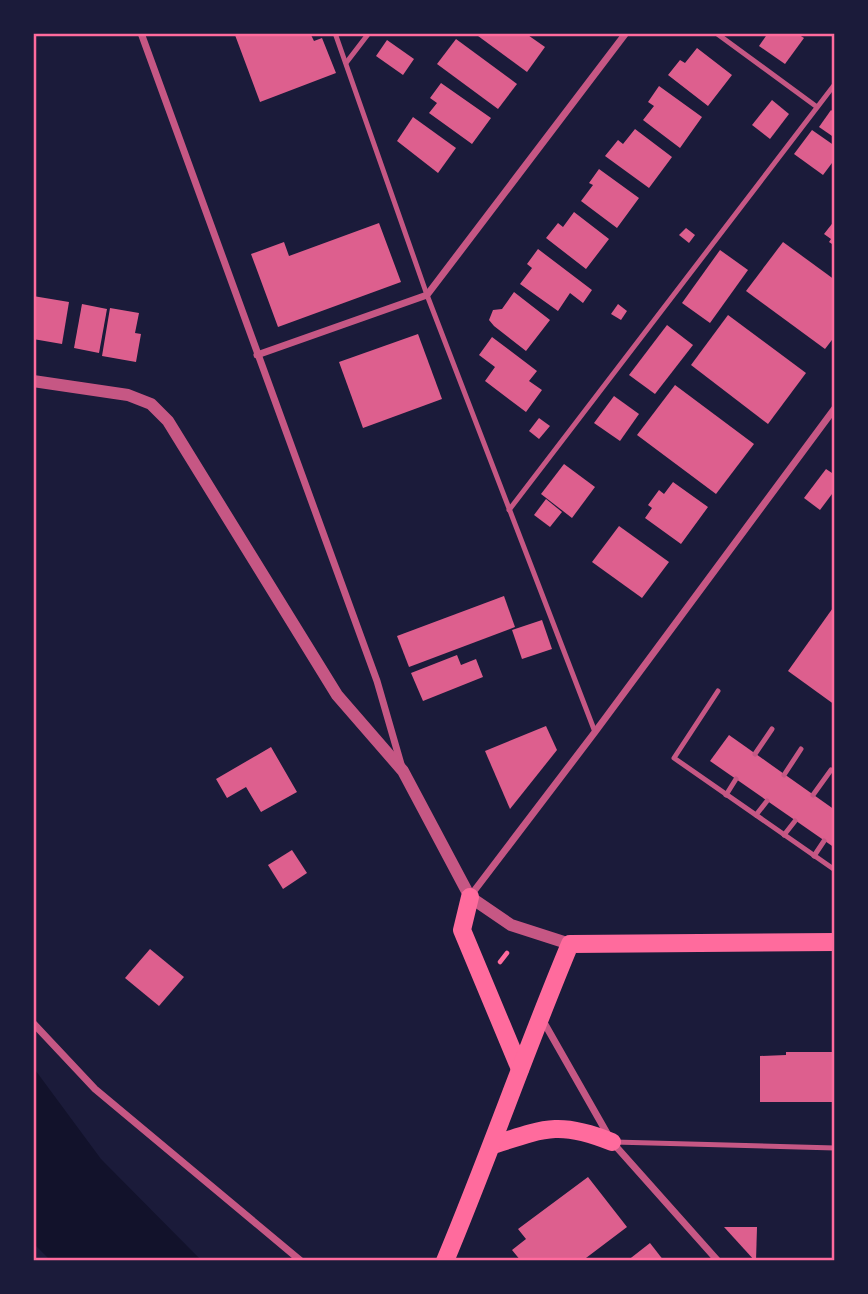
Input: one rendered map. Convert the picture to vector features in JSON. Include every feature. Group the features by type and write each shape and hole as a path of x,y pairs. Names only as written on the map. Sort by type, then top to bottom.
{"main road":[{"path":"470,897 463,930 520,1069"},
{"path":"445,1261 493,1145 540,1016 570,944 835,942"},
{"path":"493,1145 537,1130 564,1128 586,1131 612,1142"}],"street":[{"path":"141,33 377,681 403,771 470,897 511,925 570,944"},
{"path":"257,355 427,295 626,33"},
{"path":"33,381 128,396 151,404 168,421 337,695 403,771"},
{"path":"470,897 596,732 835,408"},
{"path":"540,1016 612,1142 718,1261"},
{"path":"33,1023 95,1089 301,1261"}],"lane":[{"path":"335,33 427,295 596,732"},
{"path":"346,63 369,33"},
{"path":"716,33 817,107"},
{"path":"509,510 835,84"},
{"path":"718,691 674,758 835,870"},
{"path":"755,754 772,729"},
{"path":"784,775 801,749"},
{"path":"813,795 831,770"},
{"path":"726,795 736,779"},
{"path":"756,815 767,801"},
{"path":"784,835 795,821"},
{"path":"814,856 824,841"},
{"path":"612,1142 835,1148"}],"shaded area":[{"path":"33,1067 101,1159 202,1261 51,1261 33,1243"}],"building":[{"path":"310,33 314,41 322,38 336,73 260,102 235,35"},
{"path":"474,33 525,33 545,47 527,72"},
{"path":"768,33 796,33 804,38 785,64 759,46"},
{"path":"456,39 517,84 498,109 437,64"},
{"path":"387,40 414,59 403,75 376,56"},
{"path":"697,48 732,75 708,106 668,75 680,60 685,63"},
{"path":"441,83 491,118 472,144 429,113 437,103 430,98"},
{"path":"659,86 702,117 680,148 643,120 654,106 648,102"},
{"path":"772,100 789,114 770,139 752,125"},
{"path":"831,110 835,113 835,138 819,127"},
{"path":"413,117 456,148 438,173 397,141"},
{"path":"635,129 672,157 649,188 605,156 618,140 623,144"},
{"path":"812,130 835,146 835,159 823,175 794,154"},
{"path":"599,169 639,198 617,228 581,201 593,185 589,183"},
{"path":"574,212 609,239 586,269 546,238 558,223 563,227"},
{"path":"835,220 835,246 824,234"},
{"path":"379,223 401,282 278,327 251,254 284,242 289,256"},
{"path":"686,228 695,235 689,243 679,235"},
{"path":"783,242 835,280 835,336 825,349 746,291"},
{"path":"538,249 592,290 583,303 570,293 558,311 520,284 532,268 527,264"},
{"path":"720,250 748,270 710,323 682,303"},
{"path":"514,292 550,320 526,351 489,320 493,310 502,309"},
{"path":"33,296 69,302 62,344 33,339"},
{"path":"82,304 107,309 99,353 74,348"},
{"path":"618,304 627,311 621,320 611,314"},
{"path":"110,308 139,313 135,333 141,334 136,362 102,356"},
{"path":"728,315 806,373 768,424 691,365"},
{"path":"667,325 693,345 655,394 629,375"},
{"path":"418,334 442,399 363,428 339,362"},
{"path":"492,337 537,371 529,381 542,390 526,412 485,381 495,367 479,355"},
{"path":"675,385 754,444 716,494 637,435"},
{"path":"614,396 639,414 620,441 594,423"},
{"path":"539,418 550,426 539,439 529,431"},
{"path":"564,464 595,487 572,518 541,494"},
{"path":"826,469 835,475 835,490 820,510 804,498"},
{"path":"673,482 708,507 681,544 645,518 652,508 648,505 659,490 664,494"},
{"path":"546,499 562,512 550,527 534,515"},
{"path":"619,526 669,562 642,598 592,562"},
{"path":"504,596 515,627 409,667 397,636"},
{"path":"835,605 835,705 788,671"},
{"path":"542,620 552,649 522,659 512,630"},
{"path":"457,655 461,665 476,659 483,677 423,701 411,673"},
{"path":"546,726 557,750 510,809 485,751"},
{"path":"729,735 835,810 835,848 710,761"},
{"path":"271,747 297,792 261,812 246,787 227,798 216,779"},
{"path":"292,850 307,873 283,889 268,865"},
{"path":"150,949 184,977 159,1006 125,978"},
{"path":"786,1052 835,1052 835,1102 760,1102 760,1056 786,1055"},
{"path":"588,1177 627,1227 582,1261 521,1261 512,1250 526,1239 518,1229"},
{"path":"724,1227 757,1227 756,1261 755,1261"},
{"path":"650,1243 664,1261 627,1261"}]}
